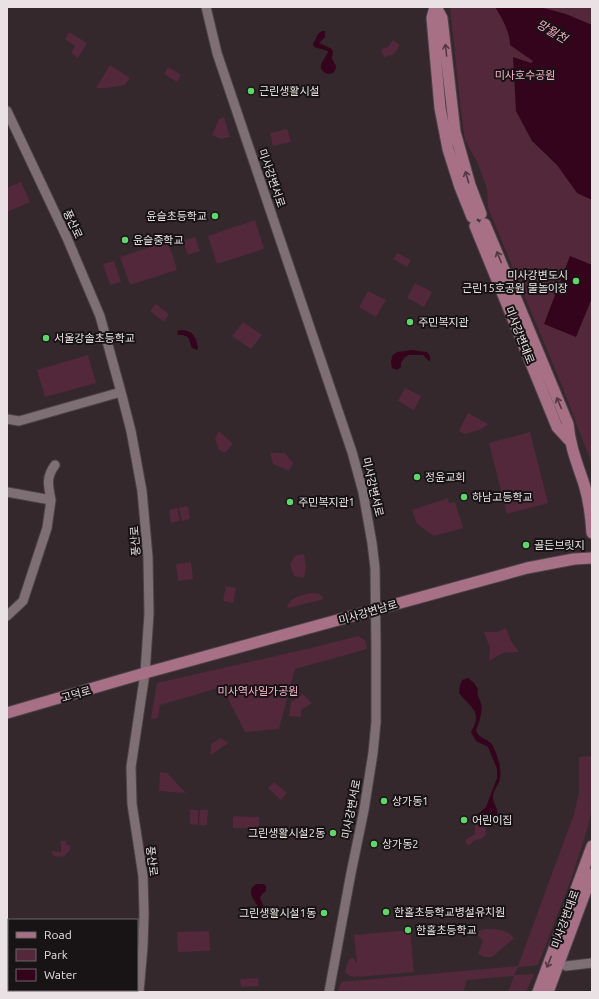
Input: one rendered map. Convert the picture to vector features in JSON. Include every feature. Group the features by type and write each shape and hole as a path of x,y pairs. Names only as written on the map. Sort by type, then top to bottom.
{"main road":[{"name":"미사강변대로","path":"436,7 432,18 440,108 452,164 568,424 569,440 584,485 589,506 592,533"},
{"name":"미사강변남로","path":"145,673 527,568 574,559 592,558"},
{"name":"고덕로","path":"7,713 145,673"},
{"name":"미사강변대로","path":"538,992 592,846"},
{"name":"미사강변대로","path":"548,992 592,874"}],"street":[{"name":"미사강변서로","path":"206,7 217,53 352,452 363,492 372,543 377,691 373,753 329,992"},
{"name":"풍산로","path":"7,111 88,285 100,316 131,431 142,491 148,557 149,614 145,673 131,767 132,804 142,870 144,907 143,946 138,992"},
{"path":"7,419 19,420 121,392"},
{"path":"7,616 23,601 47,528 51,500 48,484 50,472 55,465"},
{"path":"7,492 51,500"},
{"path":"566,966 592,963"}],"green space":[{"name":"미사호수공원","path":"450,7 592,7 592,464 562,386 488,208 487,189 478,164 465,140"},
{"path":"69,32 87,43 78,58 71,53 75,46 65,39"},
{"path":"393,40 400,45 394,54 384,57 381,49 388,47"},
{"path":"110,65 130,78 125,85 96,88"},
{"path":"168,67 181,75 177,82 164,74"},
{"path":"224,117 230,137 221,139 212,135 219,119"},
{"path":"287,129 291,142 273,146 270,133"},
{"path":"21,182 30,202 7,212 7,188"},
{"path":"255,220 264,249 217,264 208,236"},
{"path":"195,237 200,251 188,255 183,241"},
{"path":"168,241 177,270 130,285 120,257"},
{"path":"397,253 411,260 407,267 394,259"},
{"path":"114,261 121,282 110,285 103,264"},
{"path":"415,283 432,292 424,307 407,298"},
{"path":"368,291 386,300 376,317 359,307"},
{"path":"156,304 169,314 164,322 150,311"},
{"path":"243,322 262,335 251,349 232,336"},
{"path":"88,355 96,383 45,397 37,370"},
{"path":"405,388 421,396 414,410 398,401"},
{"path":"468,413 488,424 482,429 465,434 459,431"},
{"path":"219,431 233,444 225,453 219,450 215,439"},
{"path":"530,432 548,503 507,514 489,443"},
{"path":"270,453 285,453 293,463 289,471 273,464"},
{"path":"448,498 449,503 455,502 463,528 434,536 417,524 412,510"},
{"path":"188,506 190,519 182,521 179,508"},
{"path":"177,508 180,521 171,523 169,510"},
{"path":"304,554 306,567 304,578 294,576 290,564 295,556"},
{"path":"191,562 193,579 178,581 176,564"},
{"path":"226,586 236,588 233,603 223,601"},
{"path":"312,593 320,594 324,599 287,607 294,598"},
{"path":"506,628 511,641 519,652 503,653 489,661 490,648 484,632 497,632"},
{"name":"미사역사일가공원","path":"358,636 365,640 367,649 295,669 279,729 245,732 222,687 160,705 158,718 151,719 157,683"},
{"path":"303,694 312,703 301,710 301,717 289,716 291,702"},
{"path":"221,738 228,743 211,755 211,744"},
{"path":"592,756 592,808 588,827 572,877 538,965 518,967 514,975 534,974 526,992 508,992 514,976 467,980 463,992 338,992 341,982 518,966 574,814 579,793 579,757"},
{"path":"160,772 167,773 186,793 159,791"},
{"path":"274,782 287,793 281,800 268,788"},
{"path":"190,810 198,810 198,825 190,824"},
{"path":"200,810 208,810 207,825 199,825"},
{"path":"233,816 259,817 259,828 233,828"},
{"path":"480,822 485,827 486,835 481,839 475,840 468,846 465,840 475,834 475,823"},
{"path":"61,841 66,841 66,845 70,845 70,850 63,857 54,856 51,851 61,852"},
{"path":"485,929 497,929 504,931 514,938 492,957 484,957 478,954 483,940 478,936 479,931"},
{"path":"410,930 414,972 358,977 358,975 355,977 349,976 346,973 345,971 349,959 354,958 357,964 354,935"},
{"path":"209,931 210,951 178,952 177,932"},
{"path":"258,978 259,986 241,987 240,979"}],"water":[{"name":"망월천","path":"495,7 540,7 566,14 592,25 592,200 577,193 557,165 532,141 516,111 513,57 531,63 533,61 510,45 507,30"},
{"path":"325,31 325,37 319,43 332,49 332,59 336,66 334,72 330,74 324,73 321,68 328,51 314,47 313,44 318,34"},
{"name":"미사강변도시 근린15호공원 물놀이장","path":"570,256 592,265 592,298 576,337 544,324"},
{"path":"177,331 189,331 194,335 197,350 192,348 187,336 178,335"},
{"path":"412,350 427,352 430,356 430,362 423,355 409,355 404,358 401,363 401,367 397,370 392,368 392,356 397,352"},
{"path":"468,678 478,689 478,695 481,702 480,717 476,730 477,733 489,741 493,746 500,769 499,782 493,797 497,808 497,817 489,819 479,819 476,816 486,807 497,778 497,769 488,747 476,741 471,732 476,719 476,714 459,693 462,680"},
{"path":"256,884 264,884 266,886 266,891 260,898 267,914 264,917 259,916 258,907 251,894 251,889"}],"place":[{"name":"근린생활시설","path":"251,91"},
{"name":"윤슬초등학교","path":"215,216"},
{"name":"윤슬중학교","path":"125,240"},
{"name":"미사강변도시 근린15호공원 물놀이장","path":"576,281"},
{"name":"주민복지관","path":"410,322"},
{"name":"서울강솔초등학교","path":"46,338"},
{"name":"정윤교회","path":"417,477"},
{"name":"하남고등학교","path":"464,497"},
{"name":"주민복지관1","path":"290,502"},
{"name":"골든브릿지","path":"526,545"},
{"name":"상가동1","path":"384,801"},
{"name":"어린이집","path":"464,820"},
{"name":"그린생활시설2동","path":"333,833"},
{"name":"상가동2","path":"374,844"},
{"name":"한홀초등학교병설유치원","path":"386,912"},
{"name":"그린생활시설1동","path":"324,913"},
{"name":"한홀초등학교","path":"408,930"}]}
